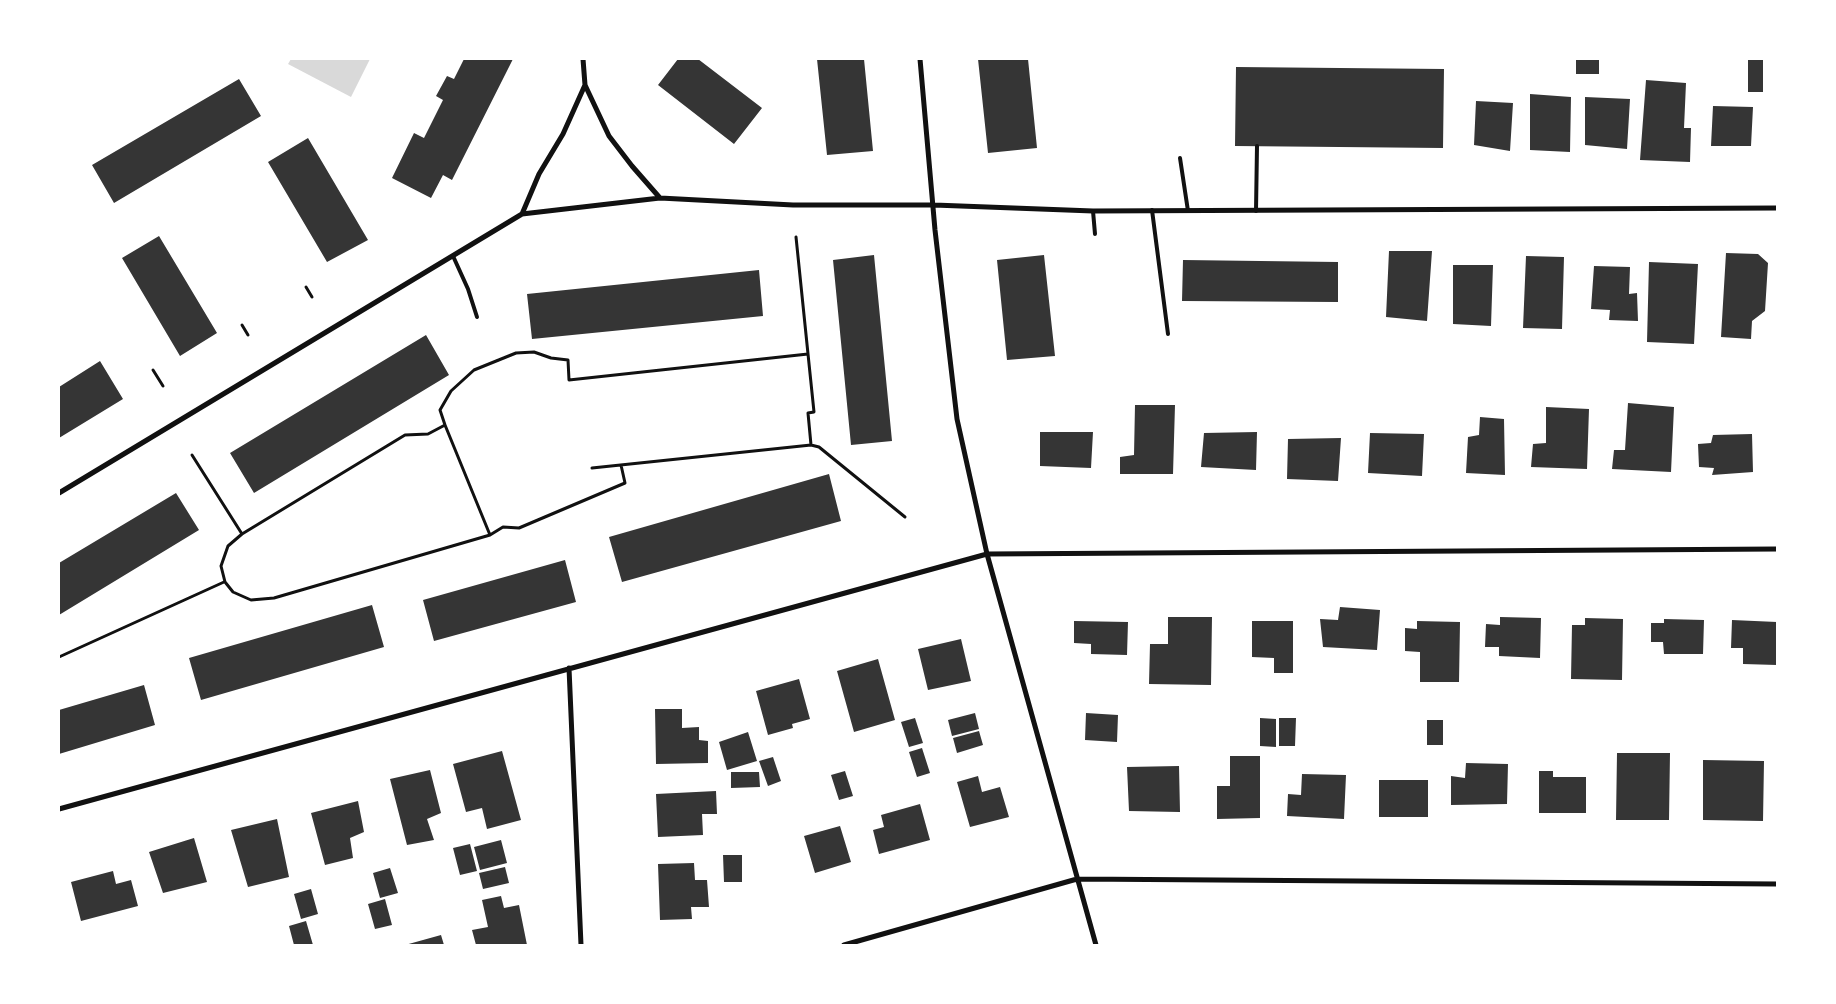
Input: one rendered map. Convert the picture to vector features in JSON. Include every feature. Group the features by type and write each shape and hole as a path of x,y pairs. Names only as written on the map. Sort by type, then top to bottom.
{"street":[{"path":"583,59 585,85 609,136 660,198"},
{"path":"920,59 957,418 987,554 1096,945"},
{"path":"522,214 539,174 563,134 585,85"},
{"path":"59,493 522,214 660,198 793,205 934,205 1093,211 1777,208"},
{"path":"59,809 987,554 1777,549"},
{"path":"568,668 581,945"},
{"path":"844,945 1077,880 1777,884"}],"lane":[{"path":"1256,211 1257,146"},
{"path":"1180,158 1188,211"},
{"path":"1152,210 1168,334"},
{"path":"1093,211 1095,234"},
{"path":"453,256 468,289 476,318"}],"path":[{"path":"796,237 814,412 808,413 811,445"},
{"path":"306,287 312,296"},
{"path":"242,325 248,335"},
{"path":"490,535 440,410 451,391 474,370 516,353 534,352 550,358 568,360 569,380 808,354"},
{"path":"152,370 164,386"},
{"path":"445,425 428,434 404,435 242,534 228,546 225,553 221,566 225,582 233,592 251,600 274,598 490,535 503,527 519,528 625,483 621,465"},
{"path":"592,468 811,445 818,446 905,517"},
{"path":"192,454 242,534"},
{"path":"59,657 225,582"}],"shaded area":[{"path":"291,59 370,59 351,97 288,64"}],"building":[{"path":"464,59 513,59 452,180 443,175 431,198 392,178 414,133 424,138 443,100 436,96 447,76 454,79"},
{"path":"678,59 698,59 762,108 734,144 658,85"},
{"path":"817,59 864,59 873,151 827,155"},
{"path":"978,59 1028,59 1037,148 988,153"},
{"path":"1576,59 1599,59 1599,74 1576,74"},
{"path":"1748,59 1763,59 1763,92 1748,92"},
{"path":"1236,67 1444,69 1443,148 1235,146"},
{"path":"239,79 261,116 114,203 92,165"},
{"path":"1646,80 1686,83 1684,128 1691,128 1690,162 1640,160"},
{"path":"1530,94 1571,97 1570,152 1530,150"},
{"path":"1585,97 1630,99 1627,149 1585,145"},
{"path":"1476,101 1513,103 1510,151 1474,145"},
{"path":"1713,106 1753,107 1751,146 1711,146"},
{"path":"308,138 368,240 327,262 268,162"},
{"path":"159,236 217,333 180,356 122,258"},
{"path":"1389,251 1432,251 1427,321 1386,317"},
{"path":"1726,253 1758,254 1768,263 1765,311 1752,321 1751,339 1721,337"},
{"path":"874,255 892,441 851,445 833,260"},
{"path":"1044,255 1055,356 1007,360 997,260"},
{"path":"1526,256 1564,257 1562,329 1523,328"},
{"path":"1183,260 1338,262 1338,302 1182,301"},
{"path":"1649,262 1698,264 1694,344 1647,342"},
{"path":"1453,265 1493,265 1491,326 1453,324"},
{"path":"1594,266 1630,267 1629,294 1637,293 1638,321 1609,320 1610,310 1591,309"},
{"path":"759,270 763,316 532,339 527,294"},
{"path":"426,335 449,375 254,493 230,453"},
{"path":"100,361 123,399 59,438 59,387"},
{"path":"1628,403 1674,407 1671,472 1612,469 1614,450 1625,450"},
{"path":"1135,405 1175,405 1173,474 1120,474 1120,457 1134,455"},
{"path":"1546,407 1589,409 1587,469 1531,467 1533,444 1546,443"},
{"path":"1480,417 1504,419 1505,475 1466,473 1468,437 1479,435"},
{"path":"1040,432 1093,432 1091,468 1040,466"},
{"path":"1257,432 1256,470 1201,467 1204,433"},
{"path":"1370,433 1424,434 1422,476 1368,473"},
{"path":"1752,434 1753,472 1712,475 1714,468 1699,467 1698,444 1711,443 1713,435"},
{"path":"1341,438 1338,481 1287,479 1288,439"},
{"path":"829,474 841,521 622,582 609,537"},
{"path":"176,493 199,530 59,615 59,563"},
{"path":"565,560 576,602 434,641 423,600"},
{"path":"372,605 384,647 201,700 189,658"},
{"path":"1340,607 1380,610 1377,650 1323,647 1320,619 1338,620"},
{"path":"1168,617 1212,617 1211,685 1149,684 1150,644 1168,644"},
{"path":"1500,617 1541,618 1540,658 1499,656 1499,647 1485,647 1486,624 1500,625"},
{"path":"1585,618 1623,619 1622,680 1571,679 1572,625 1585,625"},
{"path":"1664,619 1704,620 1703,654 1664,654 1663,642 1651,642 1651,623 1664,623"},
{"path":"1732,620 1777,622 1777,665 1743,664 1743,648 1731,648"},
{"path":"1074,621 1128,622 1127,655 1091,654 1091,644 1074,643"},
{"path":"1252,621 1293,621 1293,673 1274,673 1274,658 1252,657"},
{"path":"1417,621 1460,622 1459,682 1420,682 1420,652 1405,651 1405,628 1417,629"},
{"path":"961,639 971,681 928,690 918,649"},
{"path":"878,659 895,720 854,732 837,671"},
{"path":"799,679 810,719 792,724 793,728 768,735 756,691"},
{"path":"144,685 155,725 59,754 59,710"},
{"path":"655,709 682,709 682,728 699,727 699,740 708,741 708,763 656,764"},
{"path":"975,713 979,729 952,736 948,720"},
{"path":"1086,713 1118,715 1117,742 1085,740"},
{"path":"915,718 923,743 909,747 901,722"},
{"path":"1260,718 1276,719 1276,747 1260,746"},
{"path":"1279,718 1296,718 1295,746 1279,746"},
{"path":"1427,720 1443,720 1443,745 1427,745"},
{"path":"979,731 983,745 957,753 953,738"},
{"path":"748,732 757,761 727,770 719,742"},
{"path":"922,748 930,773 917,777 909,752"},
{"path":"502,751 521,820 487,829 482,808 466,812 453,764"},
{"path":"1617,753 1670,753 1669,820 1616,820"},
{"path":"1230,756 1260,756 1260,818 1217,819 1217,786 1230,786"},
{"path":"773,757 781,781 768,786 759,761"},
{"path":"1703,760 1764,761 1763,821 1703,820"},
{"path":"1466,763 1508,764 1507,804 1451,805 1451,776 1465,778"},
{"path":"1179,766 1180,812 1129,811 1127,767"},
{"path":"430,770 441,813 427,819 434,840 407,845 390,779"},
{"path":"845,771 853,796 839,800 831,775"},
{"path":"1539,771 1553,771 1553,777 1586,777 1586,813 1539,813"},
{"path":"731,772 759,772 760,787 731,788"},
{"path":"1302,774 1346,775 1344,819 1287,816 1288,794 1301,795"},
{"path":"978,776 982,792 1000,787 1009,817 970,827 957,782"},
{"path":"1379,780 1428,780 1428,817 1379,817"},
{"path":"716,791 717,814 702,814 703,835 658,837 656,794"},
{"path":"358,801 364,832 350,838 353,858 325,865 311,813"},
{"path":"920,804 930,840 879,854 873,830 884,827 881,815"},
{"path":"277,819 289,877 248,887 231,830"},
{"path":"840,826 851,862 815,873 804,836"},
{"path":"194,838 207,882 163,893 149,852"},
{"path":"501,840 507,863 480,870 474,847"},
{"path":"470,844 477,871 460,875 453,848"},
{"path":"723,855 742,855 742,882 724,882"},
{"path":"694,863 695,880 707,880 709,907 691,907 692,919 660,920 658,864"},
{"path":"505,867 509,883 483,889 479,873"},
{"path":"390,868 398,893 380,898 373,873"},
{"path":"113,871 116,884 131,880 138,906 81,921 71,882"},
{"path":"311,889 318,914 301,919 294,894"},
{"path":"501,896 504,908 519,905 527,945 476,945 472,930 488,927 482,900"},
{"path":"385,899 392,925 375,929 368,904"},
{"path":"306,921 313,945 294,945 289,926"},
{"path":"441,935 444,945 405,945"}]}
